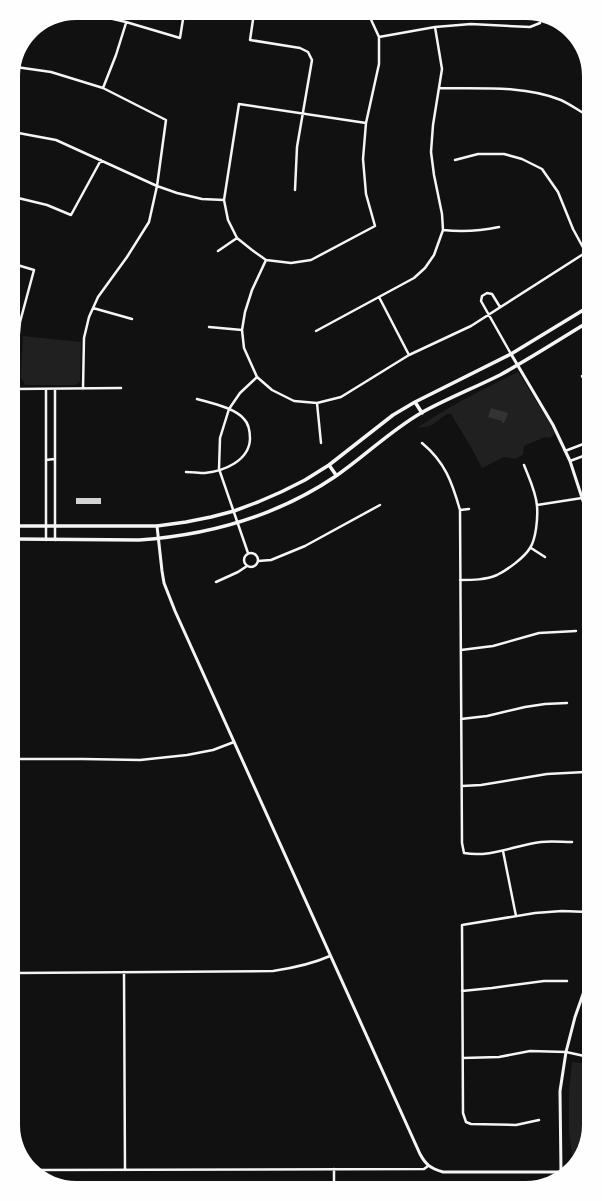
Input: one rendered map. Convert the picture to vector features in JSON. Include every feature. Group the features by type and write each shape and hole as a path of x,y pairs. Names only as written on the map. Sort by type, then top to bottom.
{"main road":[{"path":"20,526 157,526 186,522 234,511 281,492 305,480 329,465 388,419 415,402 511,354 582,311"},
{"path":"20,539 139,540 188,535 238,523 286,504 311,491 336,475 401,426 422,413 517,365 582,326"},
{"path":"415,402 422,413"},
{"path":"329,465 336,475"}],"street":[{"path":"117,20 180,38 183,20"},
{"path":"253,20 250,40 300,48 308,52 312,60 297,147 295,190"},
{"path":"366,123 239,104 224,200 228,220 237,238 266,260 290,263 311,260 375,226 366,194 363,159 366,123 379,64 379,37 371,20"},
{"path":"103,88 116,55 126,22"},
{"path":"379,37 472,24 530,26 540,23"},
{"path":"316,331 414,278 425,268 434,255 443,230 442,214 434,176 431,152 433,125 442,68 435,28"},
{"path":"21,68 51,72 103,88 166,120 158,186 149,222 127,257 98,297 89,317 84,338 83,388"},
{"path":"439,88 503,89 535,92 559,99 582,113"},
{"path":"20,133 56,140 158,186 177,193 202,199 224,200"},
{"path":"455,160 478,154 504,154 522,159 542,169 558,192 573,229 582,246"},
{"path":"20,198 47,205 71,216 101,160"},
{"path":"443,230 457,232 499,227"},
{"path":"218,251 237,238"},
{"path":"266,260 252,290 245,312 242,330 244,348 257,377 272,390 294,401 318,403 341,397 409,355 472,326 582,254"},
{"path":"20,266 34,270 20,322"},
{"path":"500,307 492,294 487,293 482,296 481,302 488,316 553,425 566,451 582,498 537,505"},
{"path":"379,297 409,355"},
{"path":"93,308 132,319"},
{"path":"209,327 242,330"},
{"path":"248,553 219,469 220,438 229,409 240,393 257,377"},
{"path":"20,389 121,388"},
{"path":"46,389 46,540"},
{"path":"55,389 55,540"},
{"path":"186,472 205,473 230,466 243,458 250,446 250,432 245,419 229,409 197,399"},
{"path":"318,403 321,443"},
{"path":"422,443 429,448 444,467 452,482 460,510 462,843 464,853 475,855 503,851 540,842 572,842"},
{"path":"566,451 582,445"},
{"path":"570,461 582,456"},
{"path":"46,460 54,460"},
{"path":"460,580 474,580 496,575 517,562 530,548 537,525 537,505 524,465"},
{"path":"216,582 238,572 247,566 256,565 258,561 271,560 305,546 380,505"},
{"path":"460,510 469,509"},
{"path":"157,526 162,570 168,594 420,1154 428,1166 443,1172 555,1172"},
{"path":"530,548 546,557"},
{"path":"248,553 254,553 258,561"},
{"path":"247,566 244,560 248,553"},
{"path":"461,650 492,646 539,633 576,631"},
{"path":"461,719 487,716 544,704 566,703"},
{"path":"20,759 140,760 187,756 213,750 234,742"},
{"path":"462,786 481,785 547,774 582,772"},
{"path":"503,851 516,916"},
{"path":"539,1120 516,1125 471,1124 466,1122 463,1113 462,925 516,916 562,911 582,912"},
{"path":"20,973 273,971 296,968 330,956"},
{"path":"124,972 126,1170"},
{"path":"462,991 544,981 567,981"},
{"path":"562,1167 560,1091 566,1052 582,997"},
{"path":"463,1058 500,1057 530,1051 566,1052 582,1055"},
{"path":"42,1170 424,1169 428,1166"},
{"path":"334,1169 334,1181"}],"shaded area":[{"path":"23,336 81,342 80,381 76,385 25,385 21,377"},
{"path":"518,372 555,434 550,438 545,437 524,446 523,455 516,459 504,457 482,468 451,414 447,414 430,426 417,428 479,391"},
{"path":"491,408 508,413 504,423 488,417"},
{"path":"572,1062 582,1063 582,1132 572,1157 569,1132 569,1092"}],"building":[{"path":"76,498 101,498 101,504 76,504"}]}
